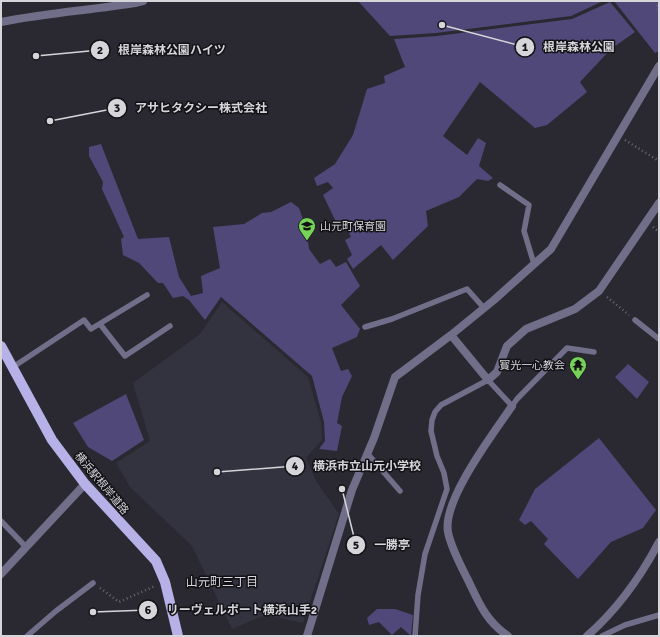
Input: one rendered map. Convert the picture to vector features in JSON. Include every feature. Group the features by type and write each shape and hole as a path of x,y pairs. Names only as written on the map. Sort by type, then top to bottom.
{"main road":[{"name":"横浜駅根岸道路","path":"1,346 14,367 52,440 85,484 156,561 165,582 178,636"}],"street":[{"path":"1,22 29,16 135,4 143,1"},
{"path":"307,636 352,490 374,438 395,377 484,308 551,249 659,66"},
{"path":"451,334 488,380 496,372 507,346 526,328 575,309 599,291 659,203"},
{"path":"508,636 499,630 489,620 482,610 456,555 447,532 448,516 459,486 512,406"},
{"path":"1,574 85,484"},
{"path":"591,636 626,596 648,564 659,542"}],"lane":[{"path":"500,185 529,205 524,231 534,264"},
{"path":"365,327 392,319 467,289 484,308"},
{"path":"14,367 84,320 91,329 147,295"},
{"path":"635,320 659,339"},
{"path":"100,324 125,356 170,326"},
{"path":"415,636 418,595 425,554 447,489 444,473 437,456 431,431 432,420 435,412 441,405 488,380 512,406 567,348 594,352"},
{"path":"367,453 400,490"},
{"path":"1,521 26,547"},
{"path":"27,636 56,611 93,583"},
{"path":"602,636 626,625 659,615"}],"path":[{"path":"656,1 659,13"},
{"path":"618,136 659,161"},
{"path":"599,291 635,320"},
{"path":"93,583 119,602 165,582"}],"shaded area":[{"path":"358,1 603,1 571,16 436,33 390,36"},
{"path":"614,1 659,1 659,51 655,53"},
{"path":"610,2 635,32 611,49 580,82 587,92 547,125 535,128 480,82 443,136 467,155 478,138 486,143 479,166 493,178 488,181 477,179 459,197 426,211 428,226 393,260 381,245 353,269 347,259 352,255 345,240 351,237 344,223 338,226 323,195 333,188 328,182 317,186 314,178 335,164 353,135 367,89 385,83 384,76 405,67 394,39 437,36 572,19"},
{"path":"101,144 138,239 169,237 179,277 191,296 203,293 201,276 220,268 213,227 244,224 262,213 271,212 291,202 299,208 306,228 309,249 320,264 330,259 336,267 346,262 360,286 341,305 360,329 357,337 332,348 341,371 348,369 352,376 342,397 337,423 342,426 337,451 319,449 325,441 324,422 312,376 221,297 205,320 189,300 183,296 173,298 163,283 158,283 139,263 123,255 121,239 124,237 102,189 103,182 89,156 89,147"},
{"path":"222,302 308,377 321,422 322,440 306,458 316,481 339,514 303,623 265,615 232,629 192,546 130,487 116,463 150,441 133,383 200,334"},
{"path":"628,364 649,382 637,399 615,377"},
{"path":"126,394 144,440 112,461 88,447 73,423"},
{"path":"599,438 656,510 643,528 611,542 578,579 544,544 548,539 531,521 525,525 519,520 535,489"},
{"path":"377,609 395,609 413,615 411,636 401,627 392,635 379,622 369,625 367,618"}],"place":[{"name":"根岸森林公園","path":"442,25"},
{"name":"根岸森林公園ハイツ","path":"36,56"},
{"name":"アサヒタクシー株式会社","path":"50,121"},
{"name":"山元町保育園","path":"307,241"},
{"name":"寳光一心教会","path":"578,380"},
{"name":"横浜市立山元小学校","path":"217,472"},
{"name":"一勝亭","path":"342,489"},
{"name":"リーヴェルポート横浜山手2","path":"93,612"}],"district":[{"name":"山元町三丁目","path":"222,582"}]}
